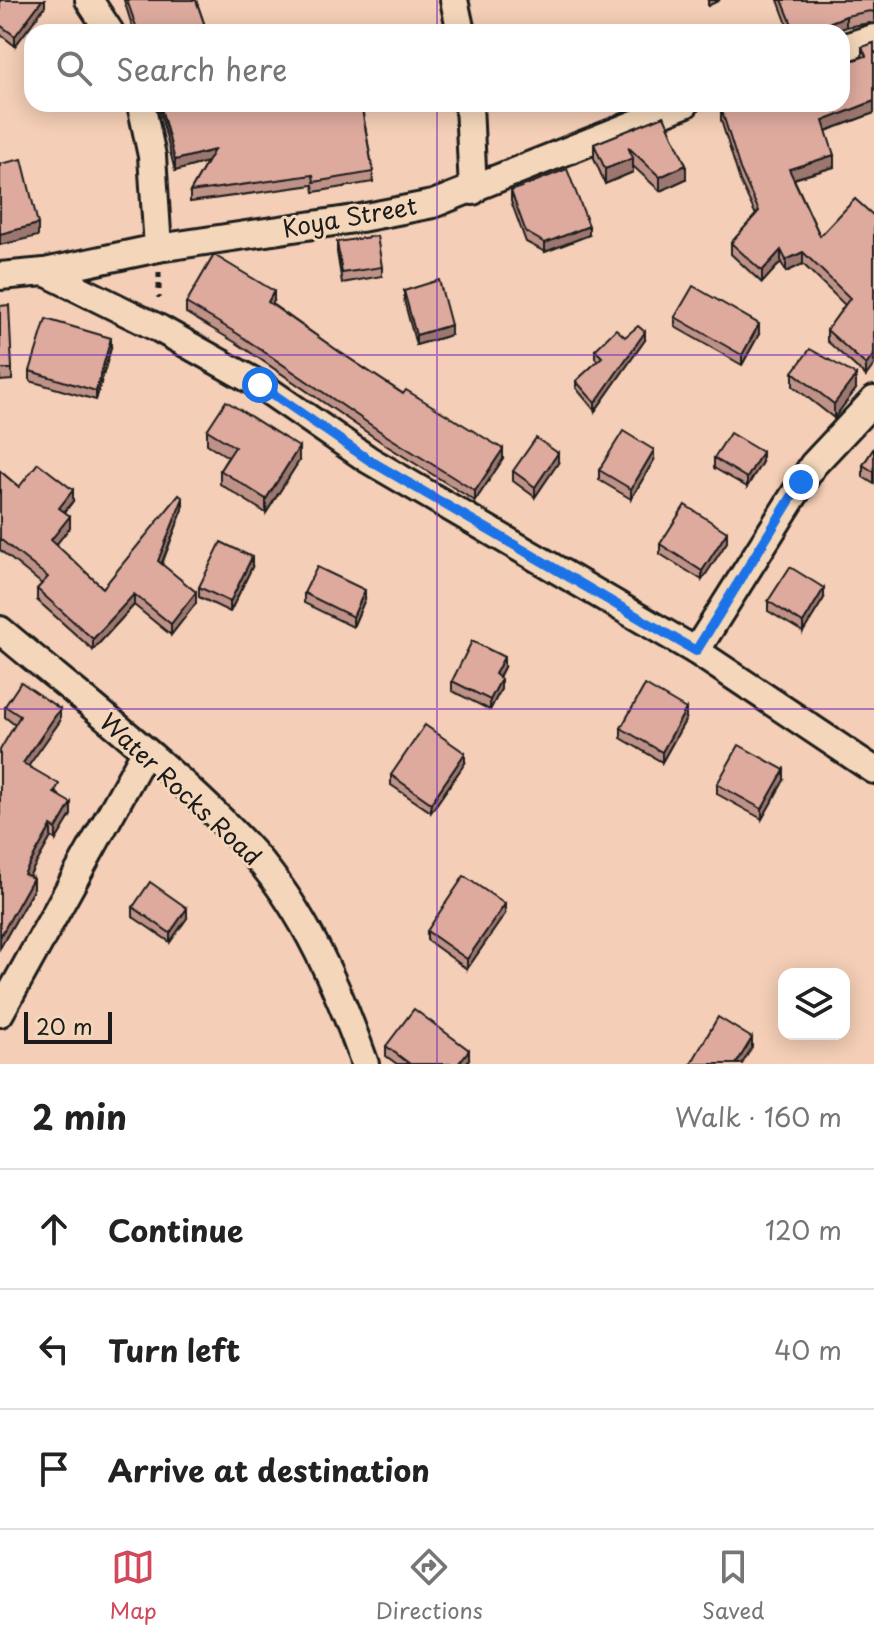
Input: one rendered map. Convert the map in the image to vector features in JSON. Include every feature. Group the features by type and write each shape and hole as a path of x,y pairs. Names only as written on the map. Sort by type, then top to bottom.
{"street":[{"path":"89,0 105,24"},
{"path":"454,0 459,24"},
{"path":"850,46 874,38"},
{"path":"143,112 152,156 158,248"},
{"path":"469,112 473,191"},
{"name":"Koya Street","path":"0,276 45,272 158,248 361,218 433,204 473,191 666,112"},
{"path":"45,272 160,329 260,385 369,460 696,651 874,770"},
{"path":"696,651 813,465 874,400"},
{"name":"Water Rocks Road","path":"0,630 145,752 252,851 310,936 365,1064"},
{"path":"0,1013 145,752"}],"path":[{"path":"158,248 160,329"}],"building":[{"path":"0,0 42,0 15,36 0,25"},
{"path":"127,0 196,0 204,24 135,24"},
{"path":"782,0 874,0 874,12 846,16 826,24 792,24"},
{"path":"874,43 874,101 850,110 850,61 866,56 862,47"},
{"path":"162,112 362,112 373,172 314,182 313,175 190,192 214,150 175,160"},
{"path":"722,112 846,112 823,121 834,155 789,169 820,236 855,199 874,216 874,354 866,365 827,330 850,298 803,252 786,260 781,250 762,271 731,243 759,211 740,169"},
{"path":"664,116 686,165 660,177 628,147 633,158 605,169 594,144"},
{"path":"22,159 38,224 0,234 0,164"},
{"path":"567,169 589,226 545,243 526,232 511,191"},
{"path":"377,236 382,267 342,273 337,242"},
{"path":"214,255 274,291 268,302 341,353 403,394 406,390 503,449 475,491 186,303"},
{"path":"439,280 451,325 416,335 404,291"},
{"path":"693,286 759,324 742,355 675,317"},
{"path":"9,305 12,369 0,369 0,306"},
{"path":"46,319 111,338 96,391 30,371"},
{"path":"638,326 645,332 595,403 576,381 602,357 595,350 616,329 625,337"},
{"path":"810,349 856,375 834,404 793,372"},
{"path":"226,401 299,447 266,499 220,470 235,447 207,430"},
{"path":"623,431 654,450 631,489 599,470"},
{"path":"730,433 762,452 747,478 714,458"},
{"path":"536,438 558,453 535,487 513,471"},
{"path":"874,448 874,472 863,465"},
{"path":"38,463 73,490 59,508 70,516 51,540 103,588 179,495 183,498 158,561 196,592 171,624 134,594 93,639 37,589 48,577 0,539 0,471 19,487"},
{"path":"685,505 727,532 702,571 660,544"},
{"path":"221,542 252,557 230,602 199,587"},
{"path":"317,567 365,590 353,617 304,593"},
{"path":"790,567 824,588 803,623 768,601"},
{"path":"472,641 504,657 495,674 501,679 490,700 452,681"},
{"path":"21,682 60,709 23,763 59,784 54,793 71,803 56,829 51,826 24,874 33,878 0,937 0,750 20,716 5,706"},
{"path":"645,685 686,709 662,752 621,728"},
{"path":"425,725 465,753 431,803 391,775"},
{"path":"739,745 784,770 762,809 717,784"},
{"path":"464,876 505,904 467,959 427,931"},
{"path":"150,882 187,908 170,933 133,907"},
{"path":"414,1009 469,1050 458,1064 410,1064 386,1046"},
{"path":"718,1017 752,1038 736,1064 691,1064"}],"route":[{"path":"260,385 369,460 696,651 801,482"}]}
